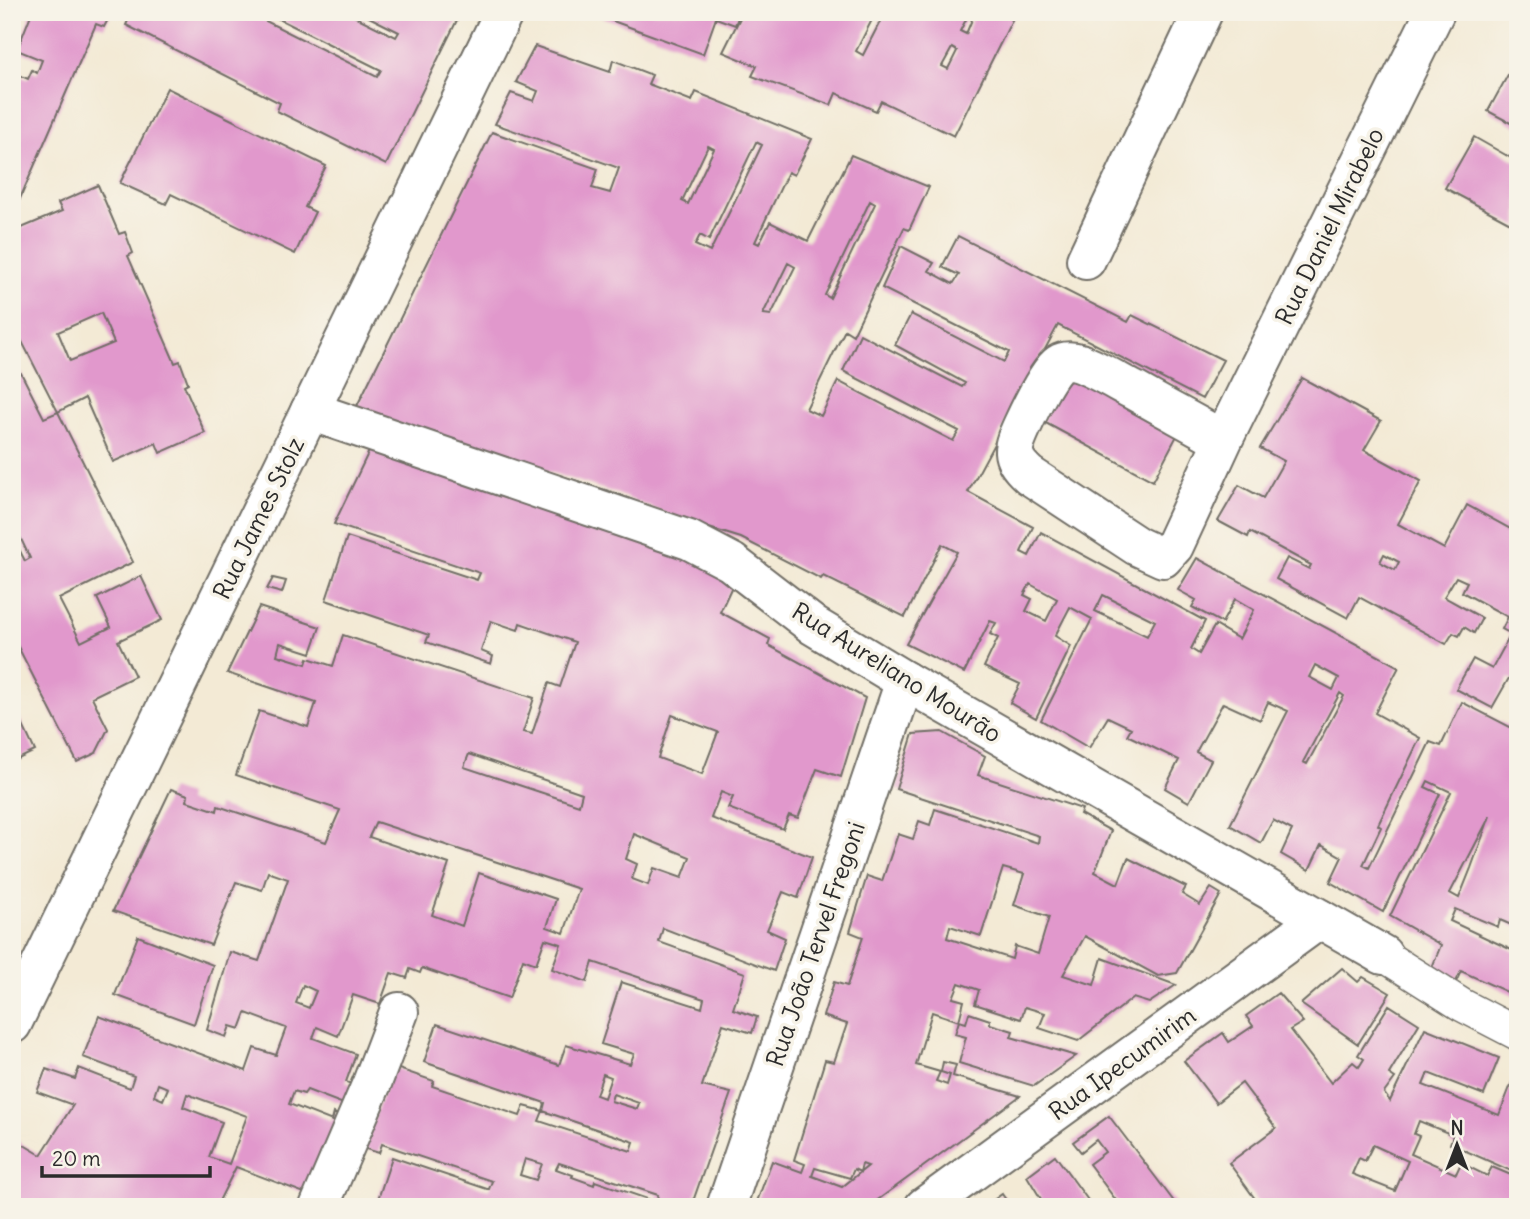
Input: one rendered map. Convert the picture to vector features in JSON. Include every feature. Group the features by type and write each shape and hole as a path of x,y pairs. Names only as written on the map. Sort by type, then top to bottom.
{"street":[{"name":"Rua James Stolz","path":"12,1024 504,12"},
{"path":"1086,260 1203,12"},
{"name":"Rua Daniel Mirabelo","path":"1223,440 1103,374 1078,362 1069,361 1060,363 1055,368 1032,402 1013,445 1019,466 1029,475 1137,546 1163,558 1174,546 1223,440 1436,12"},
{"name":"Rua Aureliano Mourão","path":"310,411 689,540 731,562 814,626 905,681 1383,956"},
{"name":"Rua João Tervel Fregoni","path":"726,1207 905,681"},
{"name":"Rua Ipecumirim","path":"924,1207 1320,919"},
{"path":"319,1207 399,1012"}],"lane":[{"path":"1383,956 1462,1005 1518,1034"}],"building":[{"path":"32,12 112,12 104,27 96,24 12,217 12,72 28,79 32,70 37,73 42,60 17,50"},
{"path":"132,12 248,12 377,77 381,70 265,12 346,12 396,37 399,32 359,12 461,12 386,165 277,111 280,103 126,25"},
{"path":"743,12 876,12 856,51 863,55 885,12 970,12 960,31 966,34 975,12 1016,12 954,136 881,101 876,111 836,93 831,105 752,76 757,66 723,52","holes":["952,48 957,51 948,69 942,66"]},
{"path":"591,13 740,13 735,25 716,18 703,54"},
{"path":"535,46 610,72 613,60 652,75 648,84 692,101 696,92 812,139 794,175 788,172 755,242 759,244 770,222 808,241 851,155 929,187 909,230 904,228 853,335 845,330 806,409 821,416 838,381 953,441 959,431 843,371 860,334 962,387 965,383 895,345 911,314 1004,362 1009,352 882,288 901,246 934,263 929,271 953,284 959,275 942,267 958,236 1128,322 1132,315 1223,360 1202,399 1058,325 968,492 1033,527 1021,552 1029,556 1041,532 1205,621 1191,649 1199,654 1215,625 1239,639 1254,610 1235,599 1222,623 1192,607 1196,600 1178,590 1197,558 1399,667 1375,713 1420,738 1378,825 1381,827 1363,865 1369,868 1430,742 1441,746 1462,702 1518,731 1518,928 1500,920 1498,927 1455,909 1450,921 1518,953 1518,997 1461,971 1456,982 1431,970 1441,945 1390,916 1451,792 1428,781 1425,787 1440,794 1383,912 1330,882 1342,857 1321,845 1309,870 1281,854 1292,830 1273,820 1261,843 1230,825 1288,711 1268,702 1260,720 1223,703 1196,752 1211,760 1189,802 1165,788 1179,760 1127,735 1131,728 1108,717 1089,748 1041,720 1092,619 1070,607 1055,636 1071,646 1036,718 1010,703 1020,684 984,667 998,638 990,634 996,623 990,621 964,673 906,644 957,552 942,544 905,617 823,576 821,579 741,538 677,518 615,493 355,410 492,132 598,169 592,188 610,193 619,168 495,124 511,93 534,101 538,91 516,82","holes":["756,142 762,145 710,252 695,245 700,235 709,240","708,146 714,149 688,204 682,201","870,201 875,204 830,298 825,295","788,263 795,267 771,315 763,314","1030,584 1057,599 1046,621 1026,611 1032,599 1024,595","1103,595 1155,621 1147,636 1095,611","1315,665 1339,678 1333,690 1309,677","1340,693 1344,696 1307,764 1303,762","1490,816 1459,898 1450,893"]},
{"path":"1515,62 1518,63 1518,127 1488,111"},
{"path":"167,88 326,166 305,207 315,212 295,254 171,194 166,204 120,183"},
{"path":"1474,137 1518,162 1518,227 1445,188"},
{"path":"98,185 119,234 125,232 133,253 128,256 175,363 180,361 188,383 184,385 205,433 160,453 156,443 113,462 85,398 58,412 12,322 12,232 62,211 58,203","holes":["101,313 114,343 70,361 58,332"]},
{"path":"1070,369 1181,428 1153,481 1042,421"},
{"path":"21,373 44,418 58,412 133,562 59,599 81,642 111,627 97,598 141,576 162,620 118,641 135,676 92,697 108,729 96,753 77,762 12,635 12,535 25,561 30,558 12,520 12,377"},
{"path":"1302,378 1381,421 1364,450 1421,481 1398,524 1444,549 1467,505 1518,533 1518,683 1509,678 1492,708 1456,689 1473,659 1492,669 1511,634 1502,629 1508,617 1462,592 1467,582 1456,577 1444,597 1482,618 1474,633 1464,627 1459,636 1453,633 1446,644 1359,597 1348,618 1276,579 1287,558 1309,569 1311,565 1250,532 1248,537 1218,521 1239,485 1263,498 1284,461 1260,448","holes":["1384,554 1399,562 1395,570 1380,562"]},
{"path":"372,445 740,569 720,612 770,639 768,645 865,698 841,777 817,769 798,818 789,815 783,829 728,808 733,797 721,792 711,818 812,857 798,898 783,892 767,930 785,938 774,971 663,928 659,942 745,973 733,1009 757,1017 752,1033 723,1024 702,1086 731,1093 691,1207 531,1207 512,1201 510,1207 376,1205 392,1157 487,1189 492,1181 382,1144 379,1153 363,1148 393,1067 434,1081 432,1086 520,1116 524,1106 543,1111 545,1103 424,1062 437,1024 559,1065 566,1045 630,1064 634,1054 601,1044 621,982 702,1008 704,999 593,962 587,982 552,969 561,944 545,939 536,964 523,959 509,998 422,968 420,973 410,969 407,978 391,973 380,1004 353,995 338,1036 317,1027 313,1038 356,1054 346,1082 354,1085 346,1105 307,1090 304,1094 294,1091 289,1104 332,1121 334,1113 340,1116 307,1194 236,1167 216,1207 12,1207 12,1138 41,1155 73,1105 37,1092 46,1069 75,1079 79,1068 130,1088 134,1076 83,1057 99,1016 246,1071 254,1048 276,1055 286,1028 246,1013 240,1029 230,1026 226,1037 207,1030 230,952 259,961 288,879 268,872 262,890 236,882 211,945 113,911 171,789 188,795 187,801 217,811 218,806 326,842 340,810 236,775 259,711 308,727 316,703 227,673 259,607 320,627 311,653 280,643 277,655 306,664 308,658 333,666 343,635 534,698 523,732 532,734 549,683 560,687 575,642 520,623 518,630 491,621 481,651 493,656 491,664 426,642 429,635 326,600 347,537 477,580 480,573 334,524","holes":["672,715 718,732 702,774 658,758","469,754 582,793 579,805 464,767","376,822 579,889 564,933 547,927 556,899 479,873 462,926 432,915 449,864 369,837","634,834 690,857 682,878 654,868 648,885 632,879 637,864 626,859","303,985 316,991 309,1008 296,1003","603,1074 611,1077 604,1098 596,1095","158,1084 168,1088 163,1100 154,1096","187,1094 247,1116 229,1164 209,1157 222,1122 183,1107","613,1094 639,1103 637,1109 611,1101","543,1111 634,1142 631,1151 539,1121","525,1159 542,1164 536,1180 520,1175","559,1163 658,1195 656,1202 595,1181 594,1185 572,1177 573,1175 556,1169"]},
{"path":"273,578 286,581 282,593 267,589"},
{"path":"12,702 35,751 12,762"},
{"path":"942,732 985,756 978,775 1082,809 1080,814 1111,831 1095,872 1118,884 1128,858 1186,887 1182,894 1200,905 1211,888 1221,894 1177,973 1158,976 1085,936 1063,975 1094,985 1102,958 1176,985 1149,1003 1133,998 1078,1041 1039,1028 1045,1013 1025,1007 1021,1019 975,1004 979,990 959,983 953,998 964,1001 959,1021 932,1012 916,1065 940,1072 936,1081 947,1085 950,1075 941,1072 943,1062 956,1065 953,1076 1020,1096 868,1207 755,1207 772,1161 802,1172 805,1164 794,1160 825,1060 834,1062 847,1024 823,1016 834,982 847,986 863,937 850,932 867,876 882,881 898,834 913,839 919,821 930,825 935,809 1038,843 1039,836 896,789 913,734","holes":["1003,868 1024,874 1014,905 1049,917 1038,954 1015,946 1012,959 947,938 950,926 981,936","862,1164 868,1166 842,1187 812,1176 815,1168 850,1178 854,1169 860,1172"]},
{"path":"138,936 213,965 194,1024 115,995"},
{"path":"1342,968 1358,982 1363,977 1390,993 1358,1044 1301,1004"},
{"path":"1278,993 1303,1022 1290,1030 1331,1083 1353,1062 1359,1067 1364,1059 1358,1055 1389,1005 1419,1024 1389,1074 1395,1078 1384,1093 1390,1101 1425,1028 1499,1058 1484,1095 1428,1073 1423,1085 1499,1115 1518,1067 1518,1174 1450,1144 1453,1135 1419,1121 1414,1134 1419,1136 1411,1154 1456,1174 1461,1163 1487,1176 1492,1167 1518,1178 1518,1207 1261,1207 1229,1163 1276,1128 1242,1083 1216,1103 1184,1061 1223,1033 1229,1042 1253,1026 1246,1016","holes":["1373,1145 1408,1161 1395,1191 1352,1174 1359,1158 1365,1161"]},
{"path":"969,1013 990,1020 990,1024 1013,1031 1011,1037 1076,1056 1034,1086 959,1063 966,1037 955,1034 959,1021 966,1023"},
{"path":"1109,1116 1178,1207 1121,1207 1089,1164 1105,1152 1096,1140 1081,1152 1073,1142"},
{"path":"1055,1155 1093,1207 1031,1207 1041,1199 1027,1176"},
{"path":"1002,1194 1011,1207 984,1207"}]}
